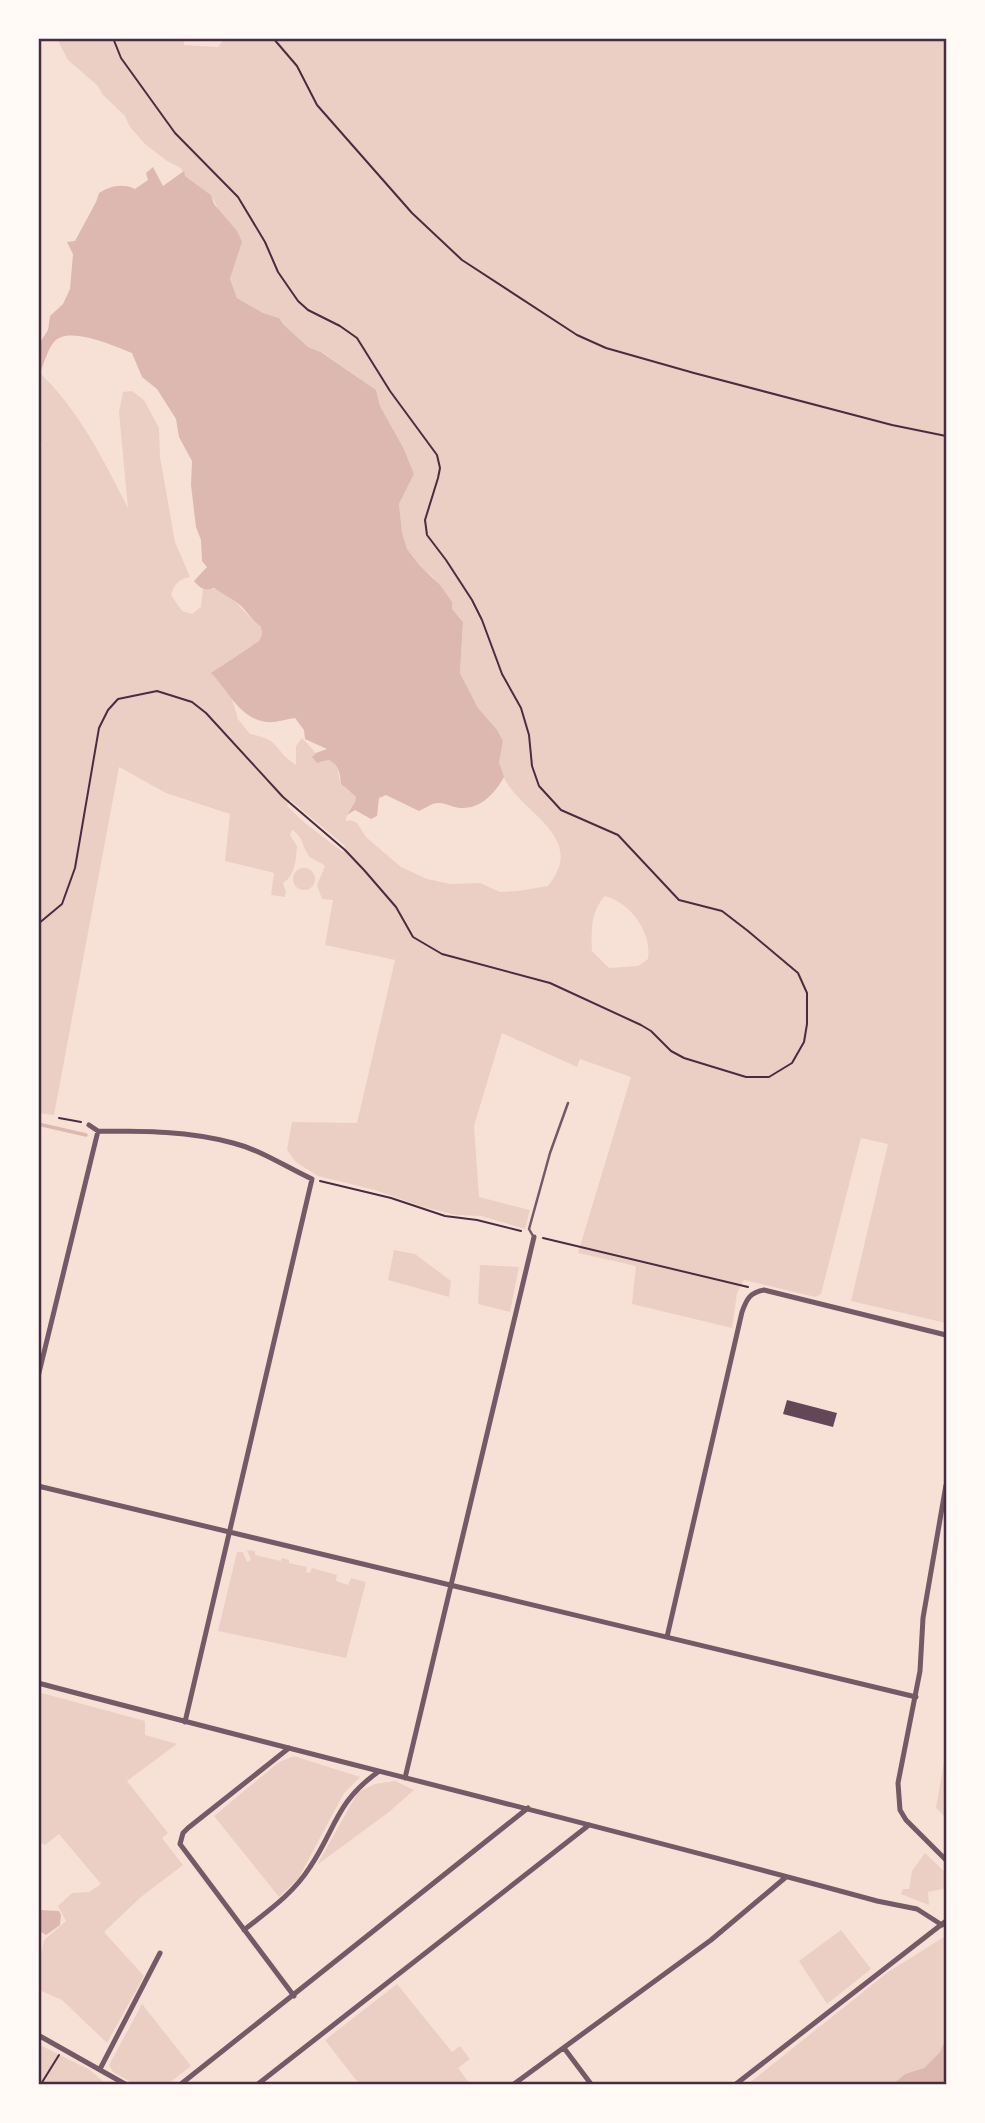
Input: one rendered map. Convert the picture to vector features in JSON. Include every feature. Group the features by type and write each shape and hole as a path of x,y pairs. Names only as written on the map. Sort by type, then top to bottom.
{"street":[{"path":"89,1125 99,1131 173,1132 234,1143 263,1154 312,1179 185,1722"},
{"path":"38,1377 99,1131"},
{"path":"405,1778 534,1237"},
{"path":"667,1637 742,1312 752,1293 764,1290 947,1335"},
{"path":"947,1485 922,1618 916,1698 898,1783 900,1810 906,1820 947,1860"},
{"path":"38,1486 916,1698"},
{"path":"38,1683 917,1909 944,1923 736,2084"},
{"path":"289,1748 188,1828 181,1836 180,1844 294,1997"},
{"path":"244,1930 292,1891 311,1867 345,1802 359,1786 378,1772"},
{"path":"181,2084 294,1997 528,1808"},
{"path":"258,2084 589,1825"},
{"path":"514,2084 711,1940 786,1877"},
{"path":"100,2069 160,1953"},
{"path":"38,2035 125,2084"},
{"path":"564,2048 592,2084"}],"lane":[{"path":"534,1237 529,1229 550,1153 568,1102"}],"path":[{"path":"38,924 62,904 75,868 99,728 108,710 118,699 157,691 192,702 206,713 283,797 365,870 396,907 413,937 442,954 550,983 641,1025 671,1051 684,1058 747,1077 769,1077 792,1063 804,1042 807,1024 807,993 798,973 722,911 679,900 618,835 561,810 539,786 532,766 529,734 521,708 502,674 482,620 466,590 427,535 425,520 440,468 437,455 390,391 357,338 308,310 299,301 278,272 265,242 238,197 175,133 121,58 113,38"},
{"path":"273,38 297,66 317,104 412,213 463,260 577,335 606,348 694,373 892,425 947,436"},
{"path":"58,1118 89,1125"},
{"path":"312,1179 391,1198 444,1216 477,1220 518,1230 534,1237 764,1290"},
{"path":"41,2084 63,2049"}],"shaded area":[{"path":"225,38 946,39 946,1323 851,1301 888,1144 861,1138 821,1294 815,1297 744,1280 737,1293 732,1328 632,1304 636,1266 578,1253 631,1077 580,1059 577,1067 502,1033 474,1126 479,1197 530,1210 525,1229 481,1216 456,1215 423,1207 375,1190 318,1176 296,1162 287,1150 292,1122 357,1123 395,960 325,945 333,900 322,899 317,885 325,866 309,856 299,836 292,830 290,835 297,846 296,857 292,872 283,883 285,897 271,895 274,873 225,861 230,814 166,793 119,767 54,1115 39,1113 38,457 42,445 38,435 38,371 78,419 128,508 119,412 123,392 132,391 144,400 159,428 160,457 175,542 190,577 178,583 171,595 182,611 192,614 201,607 203,589 221,591 261,627 259,641 221,666 222,684 232,699 238,719 250,734 273,742 296,765 296,746 302,738 316,753 313,755 320,763 329,760 333,762 342,785 356,797 346,821 357,823 366,837 401,867 427,879 450,884 480,883 500,892 518,891 548,886 559,867 560,850 554,835 504,779 499,762 503,741 478,708 460,673 463,622 433,577 418,565 407,549 399,504 414,474 404,449 380,406 376,390 322,352 308,347 279,318 263,313 237,298 230,279 241,245 237,231 220,213 211,195 185,176 181,168 145,144 98,86 68,60 57,39 184,39 184,45 218,47","holes":["290,800 345,846 343,852 287,806","605,896 623,905 643,929 647,939 648,959 638,966 609,968 592,951 594,914"]},
{"path":"153,167 163,186 184,171 185,176 211,195 214,204 237,231 242,242 230,279 237,298 263,313 279,318 308,347 321,352 376,390 380,406 404,449 414,474 399,504 407,549 440,585 452,602 452,609 463,622 460,673 478,708 503,741 499,762 504,777 492,794 481,803 461,808 436,803 419,811 386,795 379,798 377,816 371,819 355,810 347,815 356,797 341,784 335,764 329,760 317,763 312,757 327,749 305,739 304,730 295,718 266,722 248,715 211,673 259,641 261,627 234,600 214,588 203,589 194,581 207,567 202,561 201,540 196,527 191,485 192,461 179,437 176,419 157,389 142,377 132,353 91,338 61,337 52,345 40,373 39,344 48,330 50,316 63,304 70,289 73,254 67,242 75,241 99,193 117,186 135,189 148,180 146,173"},
{"path":"304,868 312,871 315,879 312,887 304,890 296,887 293,879 296,871"},
{"path":"394,1250 415,1254 451,1281 449,1297 388,1280"},
{"path":"480,1265 519,1267 510,1312 478,1304"},
{"path":"247,1550 255,1551 255,1555 281,1561 282,1558 289,1560 289,1563 307,1567 306,1572 310,1573 312,1568 337,1575 336,1581 348,1585 351,1578 366,1582 346,1658 218,1631 237,1552 243,1552 247,1562 251,1560"},
{"path":"38,1692 145,1721 145,1735 177,1744 127,1781 168,1833 162,1838 183,1865 141,1897 104,1932 144,1976 107,2043 62,2000 39,1990 39,1963 44,1940 66,1921 58,1906 72,1893 89,1892 101,1884 59,1834 45,1845 39,1842"},
{"path":"946,1751 946,1818 936,1808"},
{"path":"294,1756 360,1777 344,1793 298,1879 279,1897 214,1816 279,1762"},
{"path":"395,1781 414,1790 389,1812 317,1865 358,1792 375,1784"},
{"path":"925,1853 946,1873 946,1888 928,1892 929,1905 901,1894 903,1889 909,1889 912,1871"},
{"path":"39,1910 59,1911 61,1915 60,1925 46,1935 39,1931"},
{"path":"841,1930 871,1969 827,2004 799,1961"},
{"path":"944,1937 946,2037 940,2052 924,2068 905,2074 893,2084 748,2084 888,1972"},
{"path":"397,1984 452,2052 460,2046 470,2059 458,2068 470,2084 359,2084 325,2040"},
{"path":"142,2004 191,2066 168,2084 134,2084 113,2072 109,2065"},
{"path":"946,2037 946,2083 893,2084 905,2074 924,2068 940,2052"},
{"path":"38,2044 90,2070 106,2084 39,2084"}],"building":[{"path":"787,1400 837,1413 833,1427 783,1414"}],"waterway":[{"path":"38,1124 86,1135"}]}
